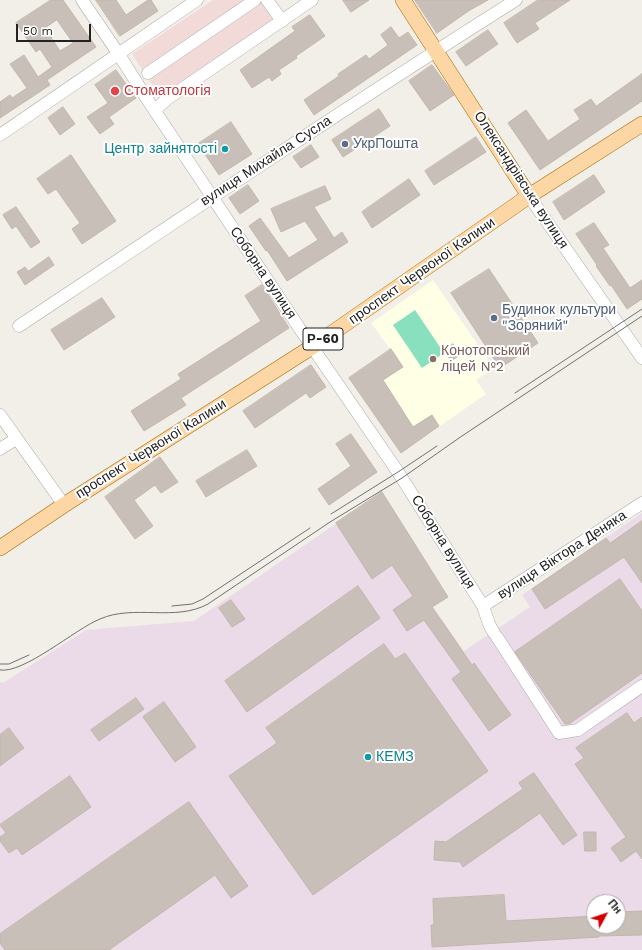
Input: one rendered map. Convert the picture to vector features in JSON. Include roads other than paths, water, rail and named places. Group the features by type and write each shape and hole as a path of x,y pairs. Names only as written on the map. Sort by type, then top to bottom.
{"main road":[{"name":"Олександрівська вулиця","path":"403,0 529,196"},
{"name":"проспект Червоної Калини","path":"0,548 64,505 312,347 529,196 642,124"}],"street":[{"name":"Соборна вулиця","path":"82,0 312,347 398,472 483,606 489,624 559,733 578,730 641,689"},
{"path":"0,135 197,0"},
{"path":"148,73 256,0"},
{"path":"267,0 282,21"},
{"path":"155,110 167,99 312,0"},
{"name":"вулиця Михайла Сусла","path":"19,326 436,50 516,0"},
{"name":"Олександрівська вулиця","path":"529,196 642,358"},
{"path":"0,415 64,505"},
{"path":"0,449 16,439"},
{"name":"вулиця Віктора Деняка","path":"483,606 642,503"}],"tram line":[{"path":"515,393 642,309"},
{"path":"0,670 10,669 36,658 100,619 127,613 182,612 208,604 330,522 402,478 459,438 642,316"},
{"path":"331,514 437,446"},
{"path":"172,606 192,604 203,599 310,528"},
{"path":"0,664 9,664 29,655"}],"place":[{"name":"Стоматологія","path":"115,91"},
{"name":"УкрПошта","path":"345,144"},
{"name":"Центр зайнятості","path":"225,149"},
{"name":"Будинок культури \"Зоряний\"","path":"494,318"},
{"name":"Конотопський ліцей №2","path":"433,359"},
{"name":"КЕМЗ","path":"368,757"}]}
